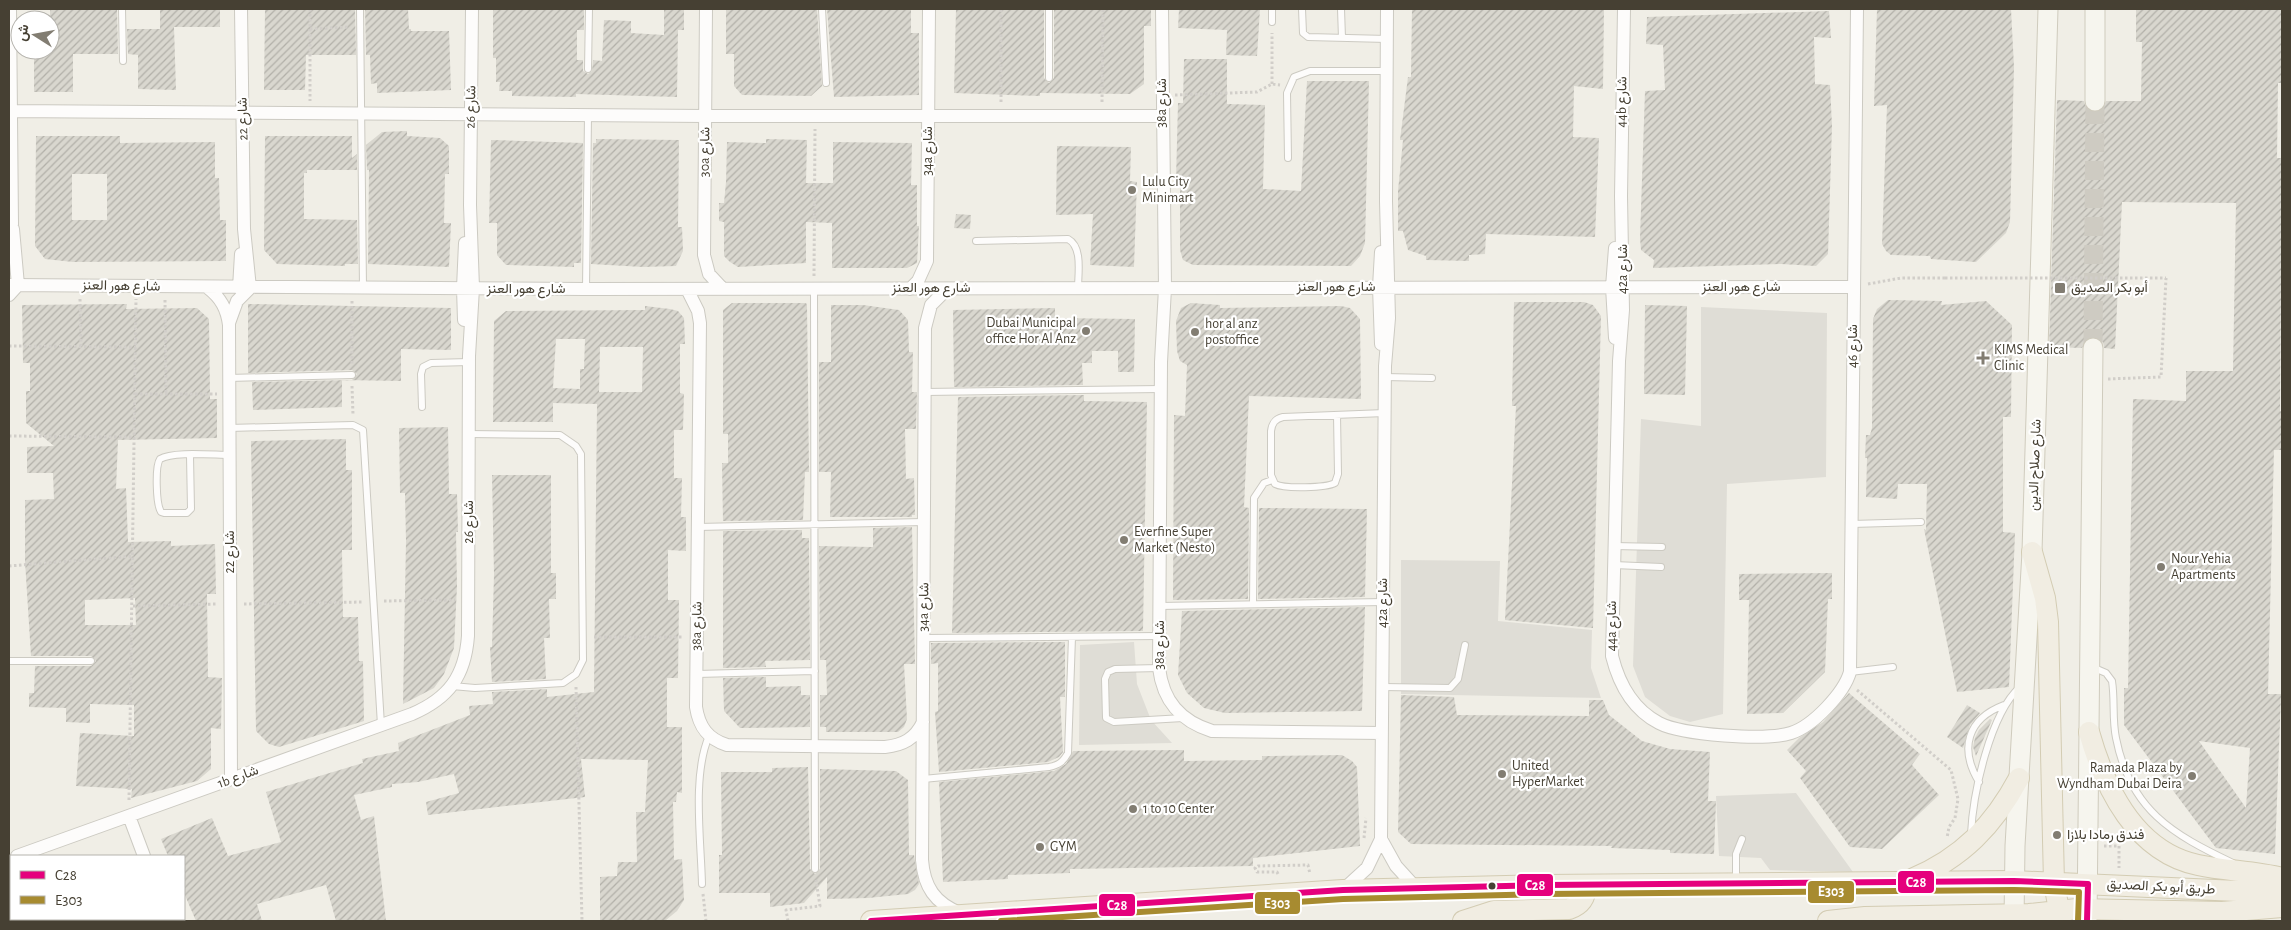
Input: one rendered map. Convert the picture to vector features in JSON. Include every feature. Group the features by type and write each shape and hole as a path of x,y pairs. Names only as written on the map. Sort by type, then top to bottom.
{"main road":[{"name":"شارع صلاح الدين","path":"2014,918 2019,778 2032,552 2048,9"},
{"path":"2095,9 2095,101"},
{"path":"2087,915 2093,348"},
{"path":"2032,552 2045,598 2048,622 2054,883 2060,916"},
{"path":"2090,732 2107,784 2120,808 2155,845 2175,857 2197,865 2282,878"},
{"path":"1906,882 1931,871 1971,844 1988,826 2005,803 2019,778"},
{"name":"طريق أبو بكر الصديق","path":"871,921 1343,890 1416,888 2014,881 2282,893"},
{"path":"1463,921 1494,911 1569,909 1579,904 1583,898 1586,885"},
{"path":"1828,921 1865,917 2014,918 2222,912 2282,907"}],"street":[{"path":"10,9 12,288"},
{"name":"شارع 22","path":"229,326 233,308 244,288 241,9"},
{"name":"شارع 26","path":"452,686 462,670 467,653 468,288 472,9"},
{"name":"30a شارع","path":"706,9 704,260 709,274 723,289"},
{"name":"34a شارع","path":"910,289 918,281 927,261 929,9"},
{"name":"38a شارع","path":"1162,9 1162,197 1158,240 1160,288 1157,339 1161,362 1159,668 1166,695 1183,718 1196,726 1220,732 1382,733"},
{"name":"42a شارع","path":"1343,890 1368,868 1381,839 1385,372 1388,341 1384,287 1387,9"},
{"name":"44b شارع","path":"1621,196 1624,9"},
{"name":"شارع 46","path":"1849,677 1857,9"},
{"path":"10,111 471,115 1162,116"},
{"name":"42a شارع","path":"1619,361 1614,329 1618,287 1621,196"},
{"path":"9,240 12,224"},
{"name":"شارع هور العنز","path":"12,288 79,286 586,289 1854,287"},
{"name":"شارع 22","path":"208,288 221,300 228,316 229,326 231,779"},
{"name":"38a شارع","path":"687,289 698,311 700,323 697,674 698,718 709,736"},
{"name":"34a شارع","path":"947,289 935,300 927,316 923,722 924,878 932,895 945,907 962,914"},
{"name":"44a شارع","path":"1619,361 1611,635 1612,656 1617,676 1627,695 1658,723 1677,730 1698,734 1780,735 1792,733 1813,720 1843,690 1849,677"},
{"name":"1b شارع","path":"20,855 428,707 441,698 452,686"},
{"path":"709,736 727,745 897,745 908,741 918,733 923,722"},
{"path":"129,816 144,855"},
{"path":"1381,839 1396,866 1416,888"}],"lane":[{"path":"122,9 123,61"},
{"path":"357,288 362,114 360,9"},
{"path":"588,69 589,9"},
{"path":"822,9 826,83"},
{"path":"1049,9 1049,78"},
{"path":"1272,9 1272,22"},
{"path":"1302,9 1302,30 1305,36 1387,39"},
{"path":"1341,9 1342,38"},
{"path":"1288,158 1289,85 1294,77 1310,71 1387,71"},
{"path":"586,289 588,115"},
{"path":"976,241 1068,239 1073,242 1077,251 1078,288"},
{"path":"814,288 816,525 815,870"},
{"path":"422,407 421,374 424,367 431,363 469,359"},
{"path":"1385,372 1432,378"},
{"path":"229,378 352,375"},
{"path":"925,392 1161,389"},
{"path":"1337,415 1338,474 1334,483 1326,486 1284,487 1275,484 1272,480 1271,431 1274,421 1283,417 1385,413"},
{"path":"229,428 353,425 360,427 363,434 381,725"},
{"path":"452,686 475,688 563,683 576,674 583,660 582,464 576,446 560,435 469,434"},
{"path":"190,456 191,509 185,514 161,512 158,505 158,462 163,457 190,456 230,455"},
{"path":"1252,604 1254,498 1264,484 1272,480"},
{"path":"698,527 925,522"},
{"path":"1852,524 1921,522"},
{"path":"1614,546 1662,547"},
{"path":"1614,565 1662,567"},
{"path":"1160,606 1383,602"},
{"path":"924,638 1159,636"},
{"path":"923,779 1049,767 1058,765 1064,760 1068,753 1072,637"},
{"path":"1383,687 1450,688 1458,679 1466,645"},
{"path":"9,661 91,661"},
{"path":"1849,677 1894,667"},
{"path":"2090,667 2099,668 2112,681 2116,736 2123,764 2135,790 2152,813 2174,832 2255,873"},
{"path":"1159,668 1115,669 1108,672 1105,679 1106,718 1114,722 1183,718"},
{"path":"697,674 815,671"},
{"path":"1971,844 1973,816 1979,782 1996,722 2004,705 2025,683"},
{"path":"1979,782 1968,758 1968,744 1972,730 1980,719 1991,710 2004,705"},
{"path":"702,884 700,761 709,736"},
{"path":"1736,884 1736,854 1742,839"}],"path":[{"path":"310,9 310,114"},
{"path":"1001,116 1002,9"},
{"path":"1102,115 1103,9"},
{"path":"1272,22 1272,84"},
{"path":"310,29 360,26"},
{"path":"1162,96 1257,92 1272,84 1289,85"},
{"path":"814,288 815,116"},
{"path":"1854,287 1901,278 2166,278 2161,377 2092,379"},
{"path":"79,286 81,346"},
{"path":"129,816 134,556 136,287"},
{"path":"165,287 166,394"},
{"path":"353,425 352,375 357,288"},
{"path":"9,346 136,346"},
{"path":"136,394 229,394"},
{"path":"9,436 135,437"},
{"path":"9,566 134,556"},
{"path":"133,606 468,599"},
{"path":"583,637 697,637"},
{"path":"576,674 582,921"},
{"path":"1849,677 1950,770 1958,798 1955,818 1947,831 1948,842 1954,857"},
{"path":"1363,846 1365,818 1382,817"},
{"path":"1278,874 1277,872 1257,872 1255,868 1258,866 1308,865 1309,874 1316,873"},
{"path":"788,921 786,910 820,906 815,870"},
{"path":"702,884 706,921"}],"shaded area":[{"path":"1701,307 1827,313 1826,477 1727,484 1723,714 1690,722 1670,716 1645,697 1633,666 1641,419 1701,426"},
{"path":"1401,560 1500,561 1498,621 1592,630 1591,668 1601,698 1401,694"},
{"path":"1134,642 1137,684 1151,720 1172,743 1079,745 1080,645"},
{"path":"1796,793 1853,872 1770,870 1761,858 1719,856 1716,796"}],"building":[{"path":"117,9 118,54 73,54 73,92 34,92 34,60 60,60 60,10 50,10"},
{"path":"160,9 220,9 220,27 174,27 176,90 138,89 138,55 128,54 127,29 160,29"},
{"path":"265,9 355,9 356,55 306,55 305,90 264,90"},
{"path":"365,9 408,9 409,29 411,31 449,31 451,90 377,93 377,83 371,84 370,55 366,55"},
{"path":"493,9 584,9 584,30 577,30 577,60 583,60 583,71 588,74 592,71 593,60 602,61 604,20 631,21 631,33 664,35 664,9 684,9 684,30 678,30 677,97 576,94 576,97 512,96 512,91 499,91 500,82 496,82 496,58 493,58"},
{"path":"726,9 817,9 822,86 811,96 742,95 734,86 734,54 726,54"},
{"path":"827,9 911,9 911,33 919,33 919,95 834,97"},
{"path":"956,9 1044,9 1044,78 1049,83 1054,78 1054,9 1151,9 1151,26 1144,26 1144,84 1130,94 1040,93 1040,96 954,93"},
{"path":"1179,9 1260,9 1257,56 1226,55 1227,30 1178,28"},
{"path":"1412,9 1604,9 1603,89 1574,86 1573,137 1599,138 1595,237 1486,234 1485,254 1469,255 1469,261 1426,260 1426,256 1408,250 1403,231 1398,231 1398,191 1403,140 1400,140 1408,77 1411,77"},
{"path":"1877,9 2011,9 2014,67 2010,222 2006,233 1976,262 1931,259 1930,256 1891,255 1882,244 1887,105 1874,106"},
{"path":"2136,9 2281,9 2282,83 2278,83 2277,158 2282,158 2280,411 2282,412 2282,450 2274,450 2268,694 2281,694 2275,854 2216,848 2124,725 2124,688 2128,688 2133,399 2186,401 2186,371 2233,371 2236,203 2122,202 2115,349 2104,348 2103,342 2094,337 2087,338 2082,348 2049,347 2057,100 2084,101 2086,107 2095,112 2101,110 2106,101 2141,101 2142,42 2136,42","holes":["2199,741 2250,748 2246,808"]},
{"path":"1829,11 1831,38 1814,37 1815,84 1830,85 1832,126 1828,254 1816,266 1781,264 1653,268 1654,260 1641,250 1640,238 1645,91 1665,90 1663,45 1646,44 1647,17"},
{"path":"1184,59 1227,59 1227,104 1265,105 1263,189 1301,191 1307,81 1369,81 1365,243 1360,256 1351,266 1193,265 1183,260 1180,250 1180,180 1176,180 1178,103 1183,103"},
{"path":"407,131 407,136 440,138 449,146 449,174 445,174 444,223 451,223 449,267 368,264 369,170 367,170 366,145 382,132"},
{"path":"36,136 120,136 120,143 215,142 215,178 219,178 220,220 226,220 226,261 73,262 45,259 35,246","holes":["72,174 107,174 107,220 72,220"]},
{"path":"265,136 352,136 352,158 357,154 357,170 307,170 307,173 304,173 304,219 357,220 358,264 345,264 345,266 277,264 264,250"},
{"path":"596,139 679,140 678,227 682,227 683,251 676,266 643,267 591,264 593,143 596,143"},
{"path":"766,139 807,140 806,183 833,183 833,142 912,143 911,185 917,185 917,226 919,226 917,263 907,268 832,268 832,223 806,222 806,263 738,267 730,262 724,256 724,222 719,221 719,203 724,203 727,142 766,143"},
{"path":"491,140 583,143 581,263 574,263 574,267 506,265 497,255 497,223 489,223"},
{"path":"1057,146 1131,147 1130,181 1137,182 1134,267 1090,265 1093,214 1056,215"},
{"path":"956,214 971,215 970,229 954,228"},
{"path":"1888,300 1942,301 1941,305 1986,301 2012,325 2011,417 2003,417 2003,532 2015,533 2009,687 1957,692 1924,529 1926,530 1927,484 1898,484 1897,499 1866,497 1866,435 1870,435 1872,428 1873,319 1877,309"},
{"path":"1514,302 1584,302 1593,305 1601,316 1593,628 1505,620 1516,406 1512,406"},
{"path":"732,303 806,303 807,305 809,472 805,472 803,520 723,521 722,463 728,463 728,434 723,434 723,310"},
{"path":"1191,303 1220,305 1220,308 1341,306 1350,308 1360,319 1361,399 1249,396 1244,507 1249,508 1248,599 1173,600 1174,415 1185,416 1187,365 1180,361 1177,351 1176,321 1181,308"},
{"path":"127,304 126,309 197,308 209,319 210,399 217,399 217,438 118,440 116,489 126,488 128,542 171,541 171,546 215,544 216,594 207,594 208,677 222,678 221,729 211,728 211,769 197,781 131,798 132,789 76,786 80,733 134,736 134,705 90,704 90,723 66,722 66,708 29,707 29,693 34,693 35,666 91,666 96,661 91,656 31,656 25,561 25,500 54,499 53,473 27,473 27,447 54,446 26,423 26,391 30,391 30,363 23,363 22,305","holes":["135,598 136,625 85,625 85,600"]},
{"path":"248,304 451,308 451,350 401,349 401,381 347,380 352,380 357,374 352,370 248,373"},
{"path":"831,305 863,305 899,310 908,320 909,352 913,352 912,392 917,392 916,429 905,429 906,479 914,478 915,515 912,515 912,517 830,517 831,472 819,472 819,362 831,362"},
{"path":"1645,305 1687,306 1685,395 1644,394"},
{"path":"645,306 678,311 684,318 685,344 680,344 680,393 684,394 683,430 674,430 674,478 682,478 681,517 686,517 686,551 668,550 668,600 679,600 678,678 667,678 667,727 682,727 682,793 677,792 676,802 673,802 674,860 682,859 684,900 677,911 666,920 600,921 600,877 617,876 618,862 637,862 636,812 645,812 648,760 581,759 585,797 428,815 426,802 459,793 454,774 418,782 392,784 392,787 354,795 361,820 374,816 386,921 336,921 326,885 257,904 262,921 196,921 185,895 185,855 168,855 161,839 212,818 228,856 281,842 266,792 363,763 362,759 399,751 398,743 470,715 469,706 493,704 492,692 547,689 547,697 594,692 597,404 553,403 553,422 493,422 494,321 506,311 645,310","holes":["556,339 585,339 584,369 580,369 580,389 553,388","600,347 643,347 642,392 599,392"]},
{"path":"1055,308 1055,318 1135,319 1134,372 1118,372 1118,351 1092,351 1092,363 1082,363 1083,385 954,387 953,310"},
{"path":"342,380 342,407 253,410 252,382"},
{"path":"1084,395 1084,401 1147,402 1143,631 952,633 958,397"},
{"path":"448,427 449,494 457,494 457,586 454,648 444,674 434,688 403,704 406,541 405,493 400,493 399,428"},
{"path":"346,439 346,470 352,470 352,550 342,550 343,617 358,617 359,661 363,661 364,721 279,747 269,744 256,731 251,441"},
{"path":"492,475 551,475 551,573 556,573 556,599 549,599 550,638 544,638 546,679 492,682 490,647 492,647 494,574"},
{"path":"1259,508 1367,509 1365,597 1258,599"},
{"path":"912,527 915,664 904,664 907,719 904,727 898,732 826,732 826,727 820,727 820,695 827,695 826,660 820,660 819,546 873,547 873,528"},
{"path":"802,530 802,538 809,538 810,660 765,661 766,667 723,668 723,531"},
{"path":"1832,573 1832,599 1828,599 1825,672 1783,713 1747,714 1749,600 1739,600 1739,574"},
{"path":"1365,607 1362,711 1225,713 1204,708 1187,693 1178,675 1182,611"},
{"path":"1065,642 1065,697 1060,697 1063,752 1059,757 1048,762 939,772 935,712 938,711 938,663 931,664 931,643"},
{"path":"766,677 766,687 801,686 801,695 810,695 810,727 740,728 724,711 723,678"},
{"path":"1849,693 1920,754 1912,765 1939,795 1882,849 1850,847 1800,778 1806,771 1787,750 1799,738 1823,722"},
{"name":"United HyperMarket","path":"1401,695 1454,697 1457,715 1589,716 1589,700 1603,700 1609,715 1642,741 1670,749 1710,752 1708,801 1716,801 1714,854 1670,853 1670,850 1611,848 1612,846 1411,844 1398,832"},
{"path":"1967,705 1980,713 1970,725 1963,748 1947,737"},
{"path":"1990,719 1992,720 1976,756 1973,747 1975,738 1979,730"},
{"path":"1184,750 1184,761 1262,760 1262,756 1342,755 1352,761 1357,767 1360,846 1253,858 1253,866 1070,869 1070,873 1008,875 1008,879 943,882 939,782 1054,771 1066,764 1073,751"},
{"path":"808,767 810,869 815,874 820,869 820,769 896,771 908,780 909,855 914,855 919,884 915,890 908,894 868,898 827,899 827,877 804,903 770,907 770,893 719,893 719,855 722,855 721,772 772,772 772,768"}],"tunnel":[{"path":"2093,348 2095,101"}],"transit line":[{"name":"C28","path":"871,921 1343,890 1544,885 2014,881 2088,884 2087,921"},
{"name":"E303","path":"1001,921 1343,899 1544,894 2014,890 2079,892 2078,921"}],"place":[{"name":"Lulu City Minimart","path":"1132,190"},
{"name":"أبو بكر الصديق","path":"2060,288"},
{"name":"Dubai Municipal office Hor Al Anz","path":"1086,331"},
{"name":"hor al anz postoffice","path":"1195,332"},
{"name":"KIMS Medical Clinic","path":"1983,358"},
{"name":"Everfine Super Market (Nesto)","path":"1124,540"},
{"name":"Nour Yehia Apartments","path":"2161,567"},
{"name":"United HyperMarket","path":"1502,774"},
{"name":"Ramada Plaza by Wyndham Dubai Deira","path":"2192,776"},
{"name":"1 to 10 Center","path":"1133,809"},
{"name":"فندق رمادا بلازا","path":"2057,835"},
{"name":"GYM","path":"1040,847"}]}
